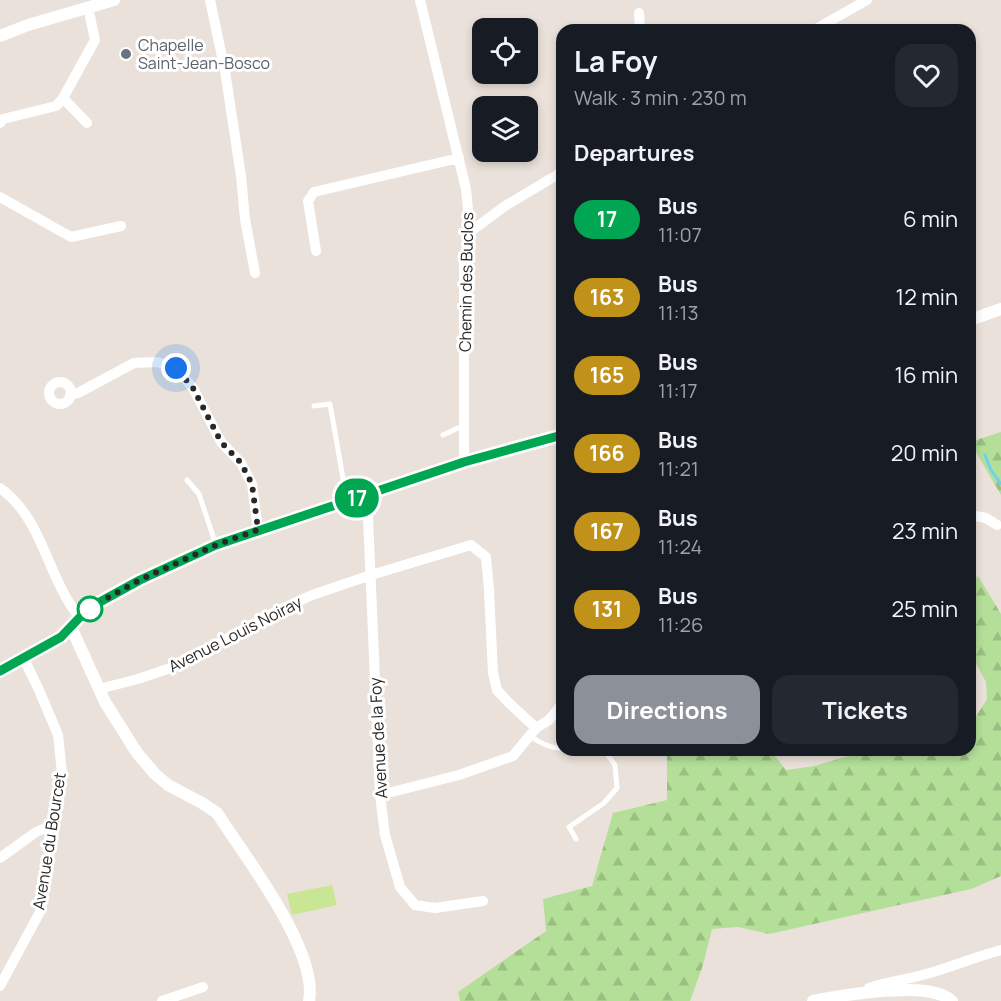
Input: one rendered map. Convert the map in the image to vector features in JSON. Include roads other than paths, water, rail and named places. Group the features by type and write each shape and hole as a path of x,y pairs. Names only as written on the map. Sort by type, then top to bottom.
{"street":[{"path":"0,36 27,25 114,0"},
{"path":"210,0 225,71 242,176 244,219 255,273"},
{"name":"Chemin des Buclos","path":"420,0 466,189 470,230 464,264 464,462"},
{"path":"832,24 867,0"},
{"path":"0,123 3,119 56,106 63,98 95,40 88,7"},
{"path":"639,13 640,24"},
{"path":"63,98 87,123"},
{"path":"316,251 308,201 314,192 459,158"},
{"path":"470,230 556,176"},
{"path":"0,197 70,237 121,226"},
{"path":"976,318 1001,309"},
{"path":"70,395 134,363 157,362 176,368 193,388 221,442 241,463 252,484 258,530"},
{"path":"0,671 61,637 98,603 140,580 216,545 464,462 556,437"},
{"path":"0,488 20,504 33,526 74,611 99,689 137,753 168,785 217,813 287,921 308,973 309,1001"},
{"name":"Avenue de la Foy","path":"367,495 380,795 385,835 400,887 415,905 435,908 483,901"},
{"path":"976,516 986,518 997,525"},
{"name":"Avenue Louis Noiray","path":"99,689 179,666 277,611 312,595 471,545 486,556 493,673 497,690 533,732"},
{"name":"Avenue du Bourcet","path":"0,986 41,910 62,773 58,735 23,657"},
{"path":"380,795 459,775 513,756 533,732 556,711"},
{"path":"0,858 36,832 52,830"},
{"path":"867,993 869,988 877,985 934,972 1001,950"},
{"path":"162,1001 203,987"},
{"path":"813,1001 867,993 920,990 940,994 952,1001"}],"lane":[{"path":"314,406 330,404 347,501"},
{"path":"443,435 458,428 464,428"},
{"path":"186,480 199,494 216,545"},
{"path":"533,732 537,741 556,749"},
{"path":"576,839 569,827 604,803 617,788 615,765 608,756"}],"waterway":[{"path":"985,455 991,470 1001,484"}],"place":[{"name":"Chapelle Saint-Jean-Bosco","path":"126,54"}]}
